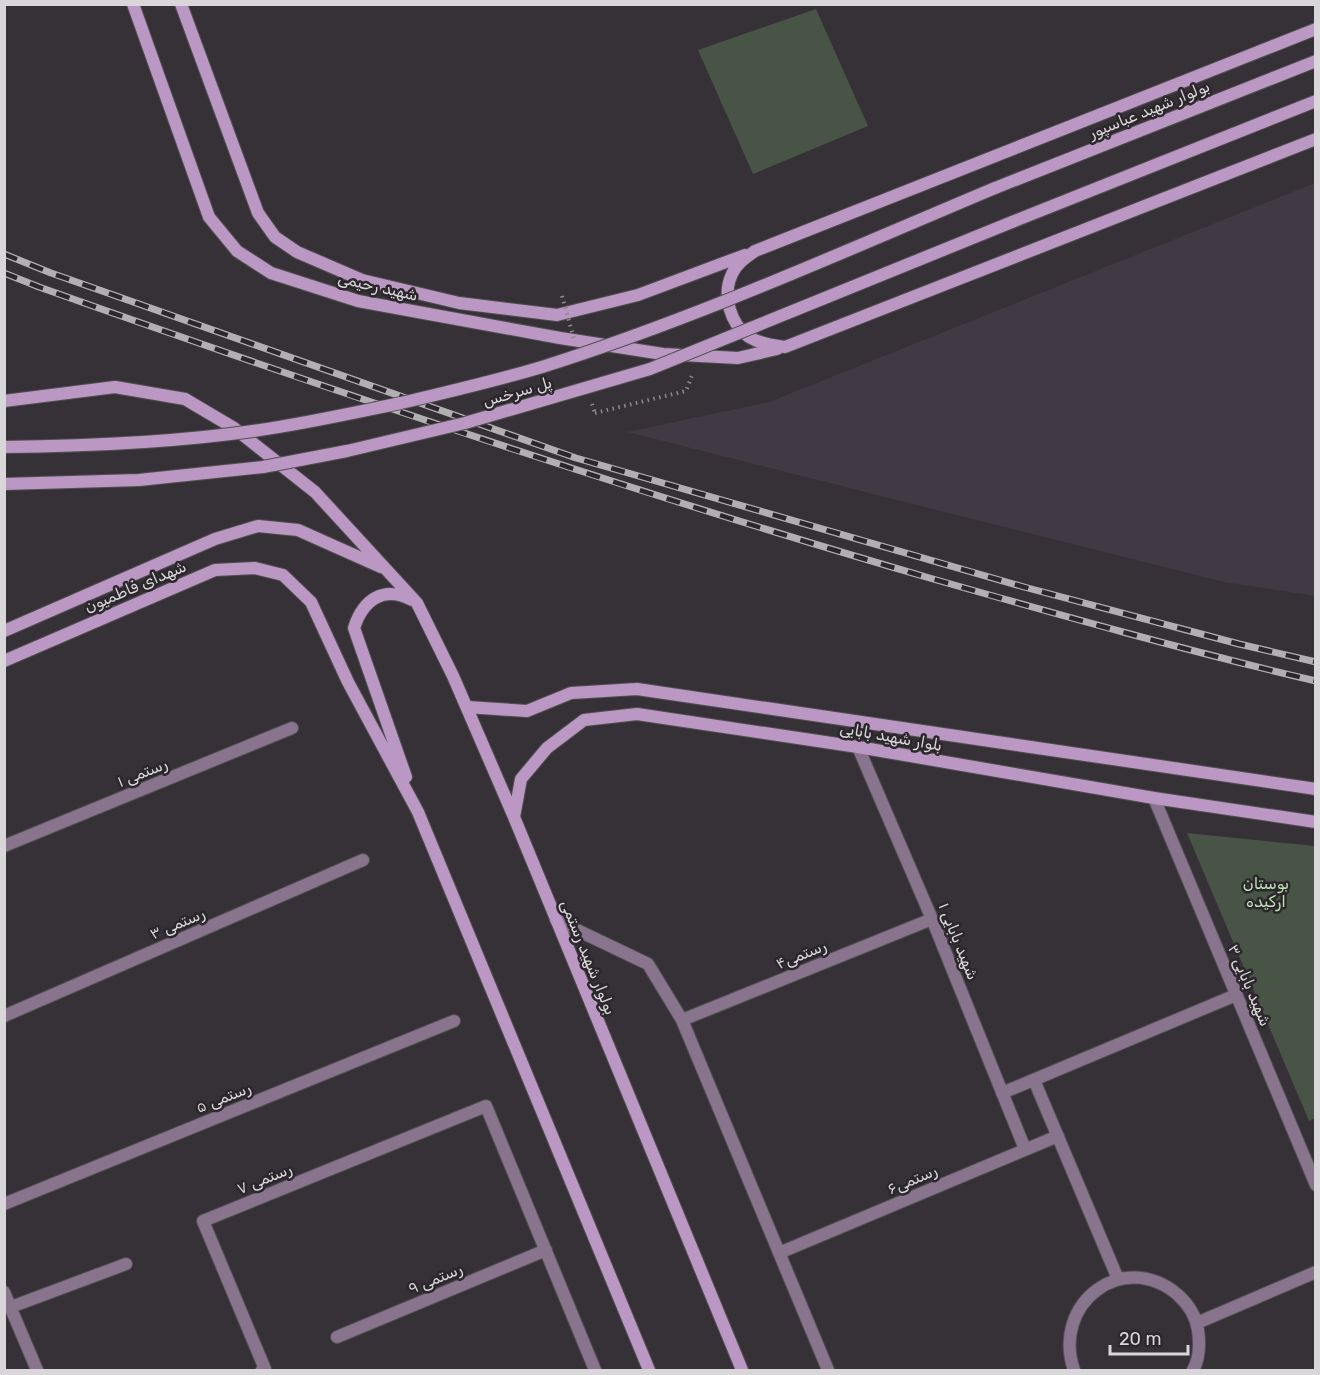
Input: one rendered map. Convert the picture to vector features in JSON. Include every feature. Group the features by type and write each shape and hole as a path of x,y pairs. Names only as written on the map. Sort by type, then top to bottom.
{"main road":[{"name":"شهید رحیمی","path":"133,4 209,217 237,251 271,273 358,301 560,338 663,354 738,358 785,347 1316,138"},
{"name":"شهید رحیمی","path":"181,4 258,213 275,237 297,252 362,280 459,303 557,315 638,295 1316,29"},
{"name":"بولوار شهید عباسپور","path":"995,188 1316,61"},
{"name":"پل سرخس","path":"4,484 138,480 263,467 347,451 465,423 554,398 650,369 1316,101"},
{"name":"پل سرخس","path":"4,447 140,443 252,431 340,416 460,390 541,367 638,334 735,297 995,188"},
{"path":"754,251 741,260 732,273 728,287 729,306 735,321 748,336 766,344 785,347"},
{"name":"بولوار شهید رستمی","path":"4,401 115,387 185,399 234,428 315,492 417,603 467,707 514,817 742,1371"},
{"path":"4,631 214,539 258,526 298,530 384,568"},
{"name":"شهدای فاطمیون","path":"4,661 215,570 255,568 283,575 311,602 348,682 418,812"},
{"path":"417,603 402,595 386,594 370,600 359,612 354,628 418,812 649,1371"},
{"name":"بلوار شهید بابایی","path":"467,707 526,711 571,693 636,689 1316,789"},
{"name":"بلوار شهید بابایی","path":"514,817 521,779 547,748 584,720 637,714 858,747 1154,798 1316,822"}],"street":[{"name":"رستمی ۱","path":"4,846 292,728"},
{"name":"شهید بابایی ۱","path":"858,747 932,919 1025,1149"},
{"name":"شهید بابایی ۳","path":"1154,798 1316,1185"},
{"name":"رستمی ۳","path":"4,1016 363,860"},
{"name":"رستمی۴","path":"682,1020 932,919"},
{"path":"556,920 648,964 682,1020 828,1371"},
{"path":"1002,1093 1236,995"},
{"name":"رستمی ۵","path":"4,1204 454,1021"},
{"path":"1034,1080 1118,1279"},
{"name":"رستمی ۷","path":"263,1370 203,1221 486,1106 546,1250"},
{"name":"رستمی۶","path":"779,1253 1058,1136"},
{"path":"546,1250 595,1371"},
{"name":"رستمی ۹","path":"337,1337 546,1250"},
{"path":"11,1307 126,1264"},
{"path":"1197,1323 1316,1272"},
{"path":"1072,1370 1068,1341 1075,1314 1093,1292 1118,1279 1143,1278 1166,1285 1185,1301 1197,1323 1200,1344 1193,1371"},
{"path":"4,1292 37,1371"}],"path":[{"path":"595,413 686,391"}],"shaded area":[{"path":"1315,183 1315,596 1224,582 627,432 769,402"}],"green space":[{"path":"816,9 868,126 753,174 698,50"},
{"name":"بوستان ارکیده","path":"1187,833 1315,846 1315,1118 1309,1121"}],"railway":[{"path":"4,254 51,273 576,458 1024,587 1316,662"},
{"path":"4,273 373,403 820,546 1028,606 1316,681"}]}
